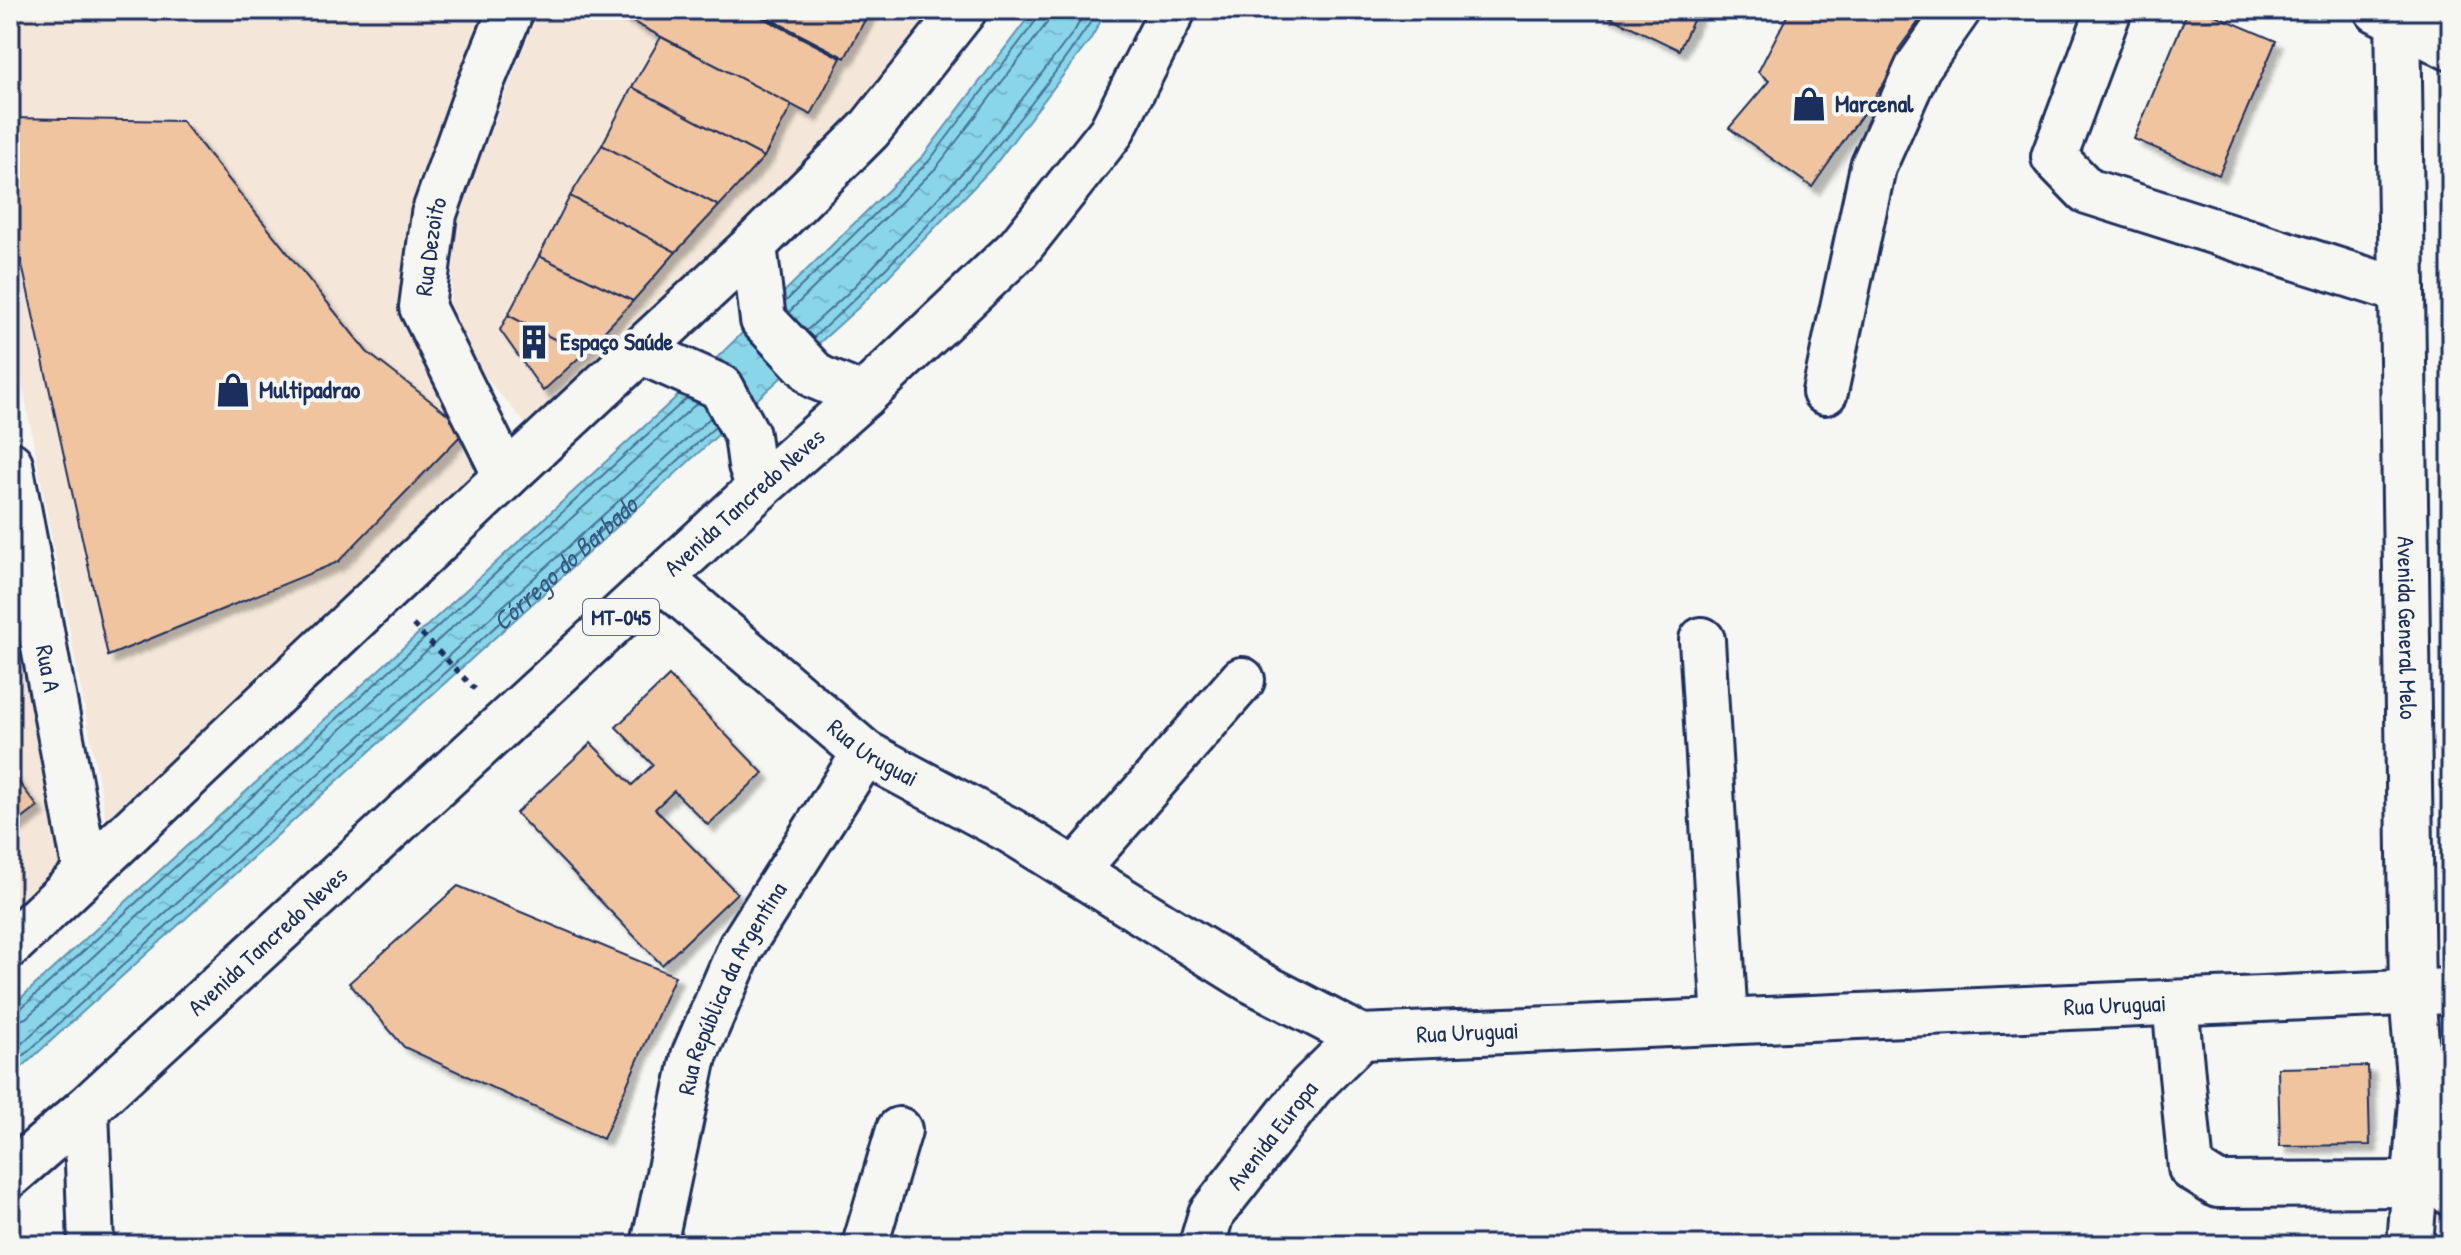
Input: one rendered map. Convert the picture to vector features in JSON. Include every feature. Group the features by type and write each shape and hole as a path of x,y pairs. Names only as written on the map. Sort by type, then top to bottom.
{"main road":[{"name":"Rua Dezoito","path":"506,476 422,307 434,214 477,93 511,10"},
{"path":"10,945 754,245 869,130 964,10"},
{"name":"Avenida Tancredo Neves","path":"10,1175 86,1109 759,488 863,396 1019,248 1111,132 1173,10"},
{"path":"1825,392 1873,167 1918,67 1958,10"},
{"path":"2109,10 2054,157 2087,191 2402,291"},
{"path":"2391,13 2451,48"},
{"name":"Avenida General Melo","path":"2391,13 2432,992 2421,1101 2433,1189 2410,1245"},
{"path":"754,245 763,320 817,377 863,396"},
{"path":"640,351 721,387 747,435 751,465 759,488"},
{"name":"Rua A","path":"10,464 86,873"},
{"name":"Rua Uruguai","path":"662,579 865,753 1011,831 1251,980 1361,1037 2432,992"},
{"path":"1702,640 1725,1022"},
{"path":"1075,871 1242,680"},
{"name":"Rua República da Argentina","path":"654,1245 694,1056 741,947 865,753"},
{"path":"2175,1003 2191,1168 2218,1185 2433,1189"},
{"name":"Avenida Europa","path":"1202,1245 1211,1214 1311,1086 1361,1037"},
{"path":"86,1109 91,1245"},
{"path":"865,1245 899,1130"}],"path":[{"path":"411,623 458,672"}],"shaded area":[{"path":"10,10 498,10 406,245 402,319 481,470 107,825 10,320"},
{"path":"538,10 921,10 931,15 842,131 529,427 477,368 450,306 458,214"},
{"path":"10,553 68,862 10,916"}],"water":[{"name":"Córrego do Barbado","path":"1034,10 1107,10 1090,40 993,167 860,306 10,1078 10,1008 683,391 923,156"}],"building":[{"path":"610,10 748,10 841,58 811,115"},
{"path":"753,10 870,10 845,58"},
{"path":"1596,10 1698,10 1679,50"},
{"name":"Marcenal","path":"1790,10 1927,10 1898,50 1902,57 1812,187 1729,128 1769,81 1758,72"},
{"path":"2188,10 2203,10 2276,41 2219,175 2134,139"},
{"path":"661,37 792,105 764,157 632,87"},
{"path":"632,87 764,157 719,206 602,145"},
{"name":"Multipadrao","path":"10,118 182,121 367,352 467,429 338,562 108,656 10,210"},
{"path":"602,145 719,206 676,252 570,196"},
{"path":"570,196 676,252 633,301 539,256"},
{"path":"539,256 633,301 583,354 508,315"},
{"name":"Espaço Saúde","path":"508,315 583,354 543,391 500,330"},
{"path":"669,676 763,773 708,825 674,791 655,809 737,893 662,965 516,813 591,743 632,785 653,765 616,727"},
{"path":"10,771 38,807 10,828"},
{"path":"458,886 675,976 603,1139 404,1047 349,983"},
{"path":"2368,1066 2370,1145 2280,1146 2278,1068"}],"place":[{"name":"Marcenal","path":"1809,104"},
{"name":"Espaço Saúde","path":"534,342"},
{"name":"Multipadrao","path":"233,390"}]}
